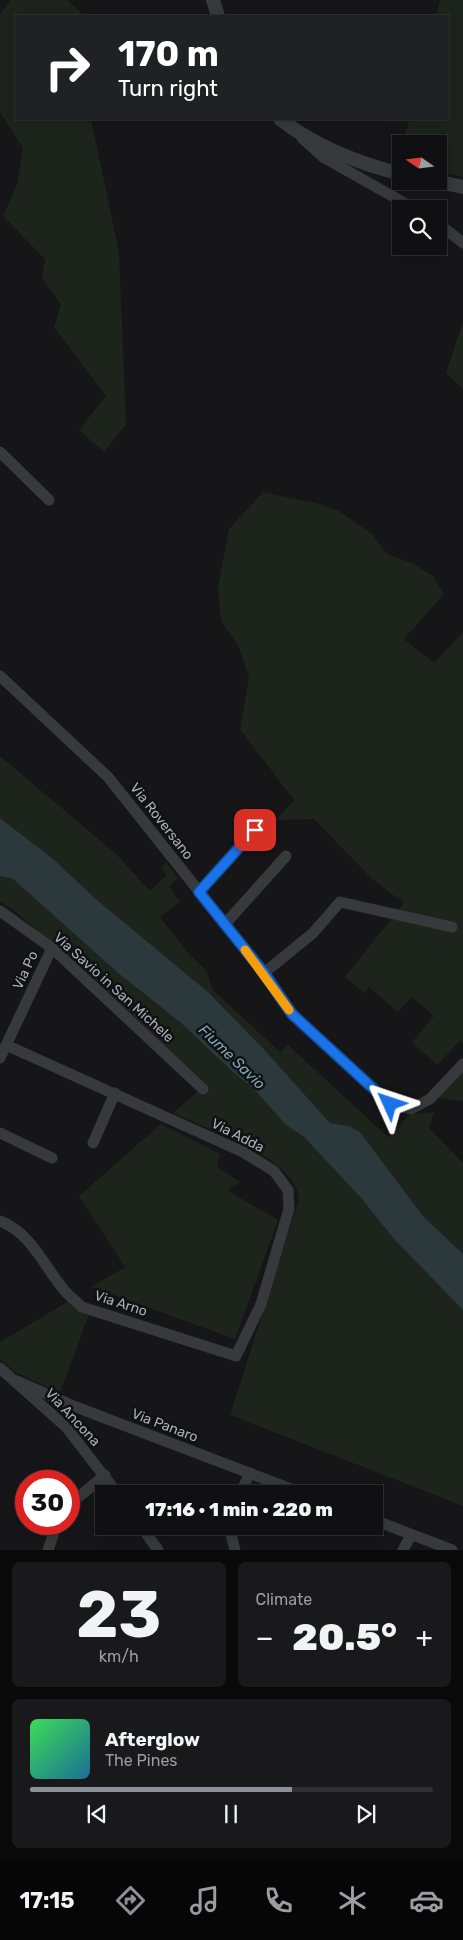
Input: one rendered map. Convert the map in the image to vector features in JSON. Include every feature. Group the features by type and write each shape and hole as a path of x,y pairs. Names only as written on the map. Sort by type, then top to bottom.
{"street":[{"path":"213,0 218,15"},
{"path":"281,120 323,157 398,200"},
{"path":"294,130 328,149 362,164 392,172"},
{"path":"448,184 463,187"},
{"path":"447,230 463,243"},
{"path":"0,452 49,500"},
{"name":"Via Roversano","path":"0,676 108,777 264,973 292,1014 390,1104 411,1109 430,1099 463,1064"},
{"path":"199,892 255,830"},
{"path":"225,924 286,856"},
{"path":"264,973 313,933 340,902 452,926"},
{"name":"Via Savio in San Michele","path":"0,911 52,948 203,1089"},
{"name":"Via Po","path":"0,1058 52,948"},
{"name":"Via Adda","path":"6,1045 243,1152 274,1171 288,1190 289,1209 261,1304 236,1356"},
{"path":"93,1143 115,1093"},
{"path":"0,1133 52,1158"},
{"name":"Via Arno","path":"0,1221 10,1225 34,1246 65,1291 82,1307 236,1356"},
{"name":"Via Ancona","path":"0,1368 17,1381 66,1427 112,1485"},
{"name":"Via Panaro","path":"17,1381 76,1407 281,1485"},
{"path":"244,1485 250,1473"},
{"path":"80,1495 104,1474"},
{"path":"383,1524 452,1550"},
{"path":"48,1550 53,1535"},
{"path":"147,1535 158,1550"},
{"path":"231,1535 235,1550"},
{"path":"403,1550 411,1535"}],"shaded area":[{"path":"11,0 67,0 84,15 15,15 15,120 91,120 119,252 126,424 104,452 79,430 106,396 54,327 61,304 42,278 45,259 3,216 17,185 23,148 0,112 0,15"},
{"path":"440,0 463,0 463,177 448,174 448,135 405,135 409,120 449,120 449,15 436,15"},
{"path":"463,322 463,389 446,373"},
{"path":"263,492 319,504 339,511 372,534 387,554 412,563 433,576 444,594 404,639 434,663 463,632 463,1043 460,1041 437,1065 412,1042 434,1016 412,997 398,1012 369,987 364,993 345,977 404,903 372,879 314,819 276,820 294,800 240,729 249,678 239,647 221,621 218,587 229,529"},
{"path":"0,756 116,854 150,891 167,875 161,868 166,862 178,878 169,886 180,902 160,917 187,952 206,970 213,990 280,1052 288,1045 388,1137 410,1114 434,1112 429,1128 463,1163 463,1254 423,1216 360,1132 349,1126 330,1123 261,1046 208,992 96,899 52,858 0,818"},
{"path":"0,876 13,879 118,973 181,1023 234,1073 253,1088 286,1125 304,1137 361,1198 394,1239 463,1310 463,1506 230,1415 299,1200 294,1185 283,1171 267,1158 227,1136 173,1113 206,1084 14,910 0,902"},
{"path":"463,1069 463,1101 438,1098"},
{"path":"161,1124 220,1154 217,1167 240,1182 228,1191 278,1220 235,1339 91,1287 125,1267 79,1196"},
{"path":"69,1301 89,1314 60,1393 15,1372 0,1359 0,1342"}],"water":[{"name":"Fiume Savio","path":"0,818 52,858 96,899 208,992 261,1046 330,1123 349,1126 360,1132 423,1216 463,1254 463,1310 394,1239 361,1198 304,1137 286,1125 253,1088 234,1073 181,1023 118,973 13,879 0,876"}],"slow traffic":[{"path":"245,950 264,973 289,1010"}],"route":[{"path":"255,830 199,892 264,973 292,1014 390,1104"}]}
